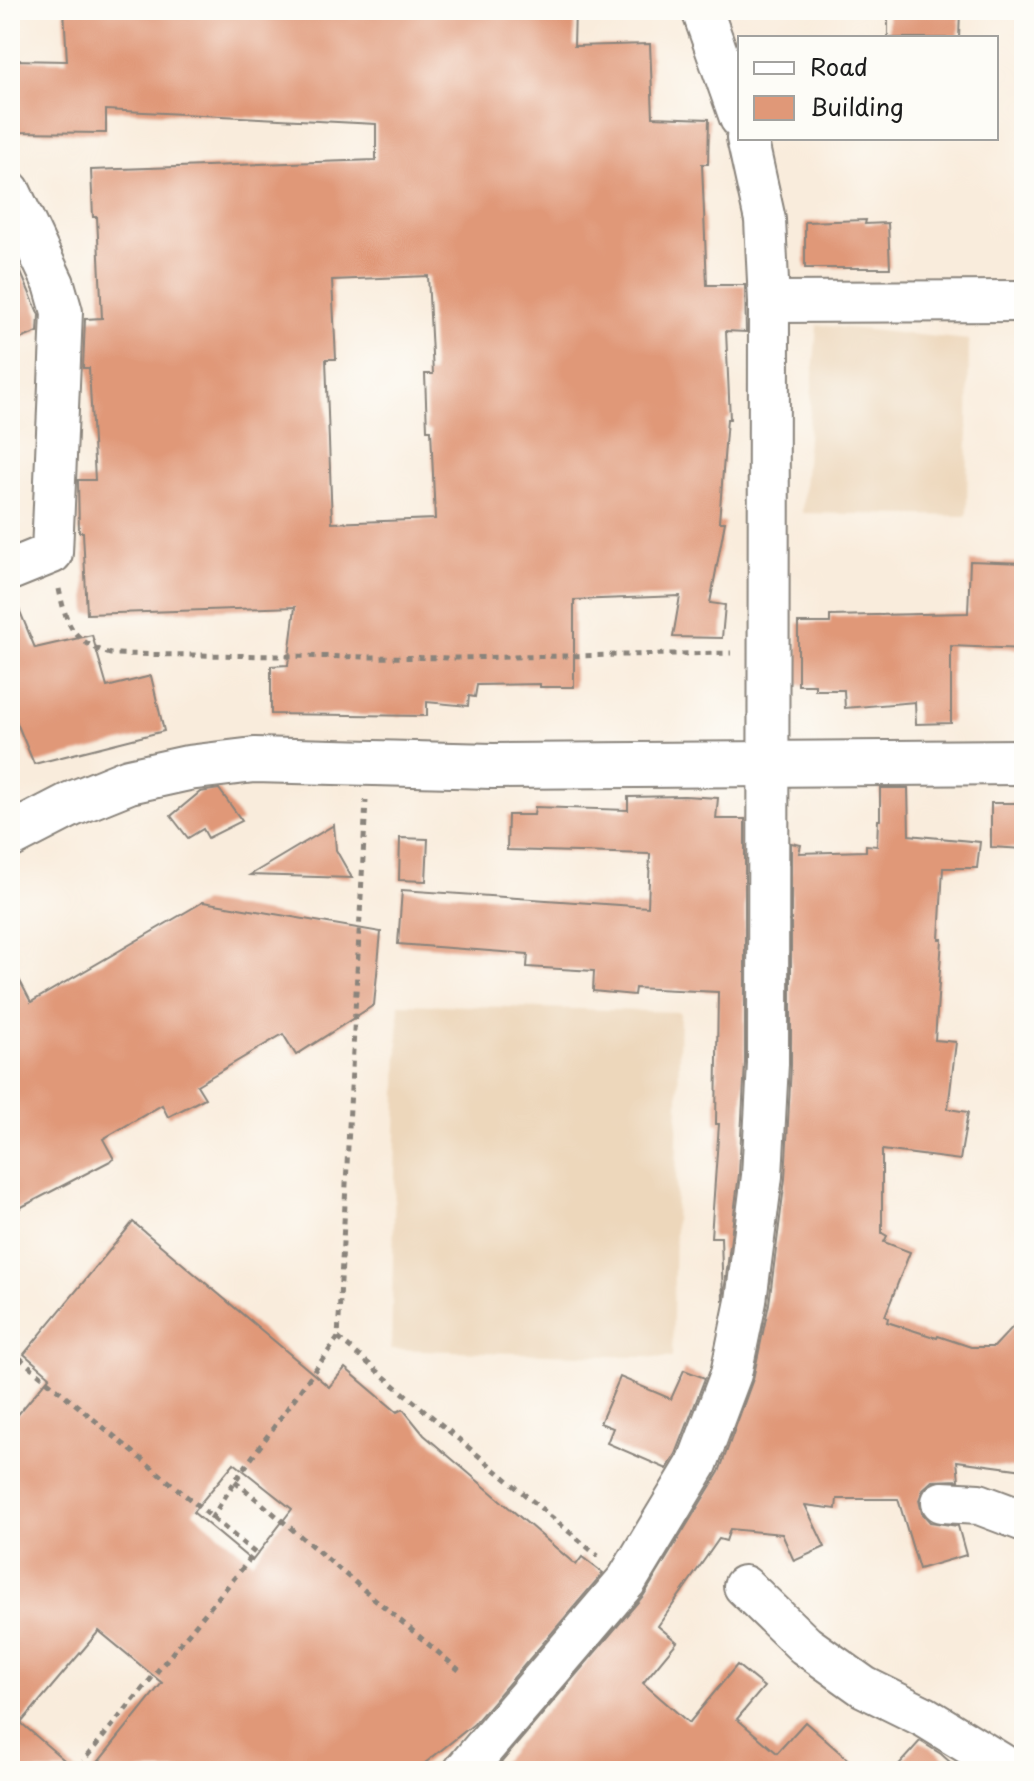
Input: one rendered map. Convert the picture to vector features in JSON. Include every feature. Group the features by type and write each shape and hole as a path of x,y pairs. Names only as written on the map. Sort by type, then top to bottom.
{"street":[{"path":"702,10 738,112"},
{"path":"482,1764 627,1580 697,1464 731,1374 746,1301 762,1176 768,1064 769,302 765,220 747,140"},
{"path":"10,191 21,238 54,284 62,312 52,553 10,570"},
{"path":"769,302 1024,301"},
{"path":"10,836 72,804 129,781 188,768 254,760 493,766 1024,762"},
{"path":"942,1502 979,1504 1024,1521"},
{"path":"744,1586 805,1645 864,1687 925,1717 1013,1771"}],"path":[{"path":"52,553 66,622 89,646 110,654 456,658 767,652"},
{"path":"211,1519 338,1338 368,763"},
{"path":"338,1338 627,1580"},
{"path":"10,1350 255,1553 83,1761"},
{"path":"235,1481 459,1670"}],"shaded area":[{"path":"817,325 969,340 967,516 802,513"},
{"path":"399,1004 680,1012 672,1358 391,1349"}],"building":[{"path":"64,10 575,10 574,46 650,44 653,117 709,119 708,164 702,164 707,285 745,285 746,332 726,331 730,419 727,419 719,522 725,522 710,603 725,605 722,638 673,637 680,596 574,600 574,687 477,685 475,697 469,696 468,706 427,702 427,716 271,714 271,666 288,665 295,607 87,614 83,532 79,532 78,480 95,480 89,368 83,368 85,319 102,318 97,217 93,217 91,170 376,160 376,124 106,110 106,133 10,132 10,60 67,61","holes":["428,276 433,374 425,374 435,519 332,523 326,359 336,359 332,280"]},
{"path":"888,10 960,10 959,36 888,36"},
{"path":"866,220 865,224 888,223 890,268 805,268 805,222"},
{"path":"10,247 39,315 38,332 10,343"},
{"path":"970,561 1024,563 1024,649 951,646 951,723 916,724 915,702 845,708 844,690 815,690 815,685 798,685 798,623 830,623 830,616 968,613"},
{"path":"10,592 35,648 92,635 107,687 151,676 164,731 34,764 10,706"},
{"path":"880,788 908,788 909,835 980,842 977,868 943,868 935,1040 956,1042 948,1109 968,1112 960,1160 882,1150 882,1233 887,1236 884,1242 910,1252 885,1316 887,1322 971,1347 994,1347 1021,1318 1020,1426 1024,1426 1024,1470 957,1461 959,1480 932,1481 923,1489 919,1500 922,1513 930,1522 958,1526 966,1555 919,1569 898,1499 837,1499 836,1509 805,1505 825,1547 794,1561 782,1534 730,1529 726,1541 719,1539 658,1626 677,1642 643,1683 689,1723 737,1665 764,1687 737,1719 777,1753 805,1722 861,1771 494,1771 644,1595 719,1472 753,1379 769,1304 785,1179 791,1065 791,843 801,845 799,853 866,851 866,845 877,846"},
{"path":"219,789 242,821 208,838 203,829 188,838 171,816 200,792"},
{"path":"628,797 718,798 716,819 745,819 745,1063 739,1174 723,1301 721,1237 711,1237 719,1124 716,1124 718,992 635,988 634,995 593,991 594,971 527,967 528,954 398,944 402,890 648,907 650,854 507,850 508,815 534,815 535,807 628,810"},
{"path":"991,803 1024,803 1024,849 991,847"},
{"path":"334,825 336,850 352,878 250,875"},
{"path":"400,838 428,839 426,881 399,880"},
{"path":"203,902 381,932 374,1005 296,1055 283,1034 197,1085 205,1098 168,1117 162,1105 103,1139 114,1159 10,1213 10,962 31,1002"},
{"path":"133,1222 329,1387 345,1368 397,1412 403,1409 424,1435 576,1565 582,1557 603,1573 474,1724 415,1771 91,1771 162,1683 99,1631 21,1723 77,1771 10,1771 10,1424 50,1376 24,1354","holes":["234,1463 292,1509 252,1561 193,1512"]},
{"path":"684,1370 705,1378 676,1454 667,1469 607,1443 613,1428 600,1423 620,1377 671,1399"},
{"path":"920,1741 941,1754 960,1771 893,1771"}]}
